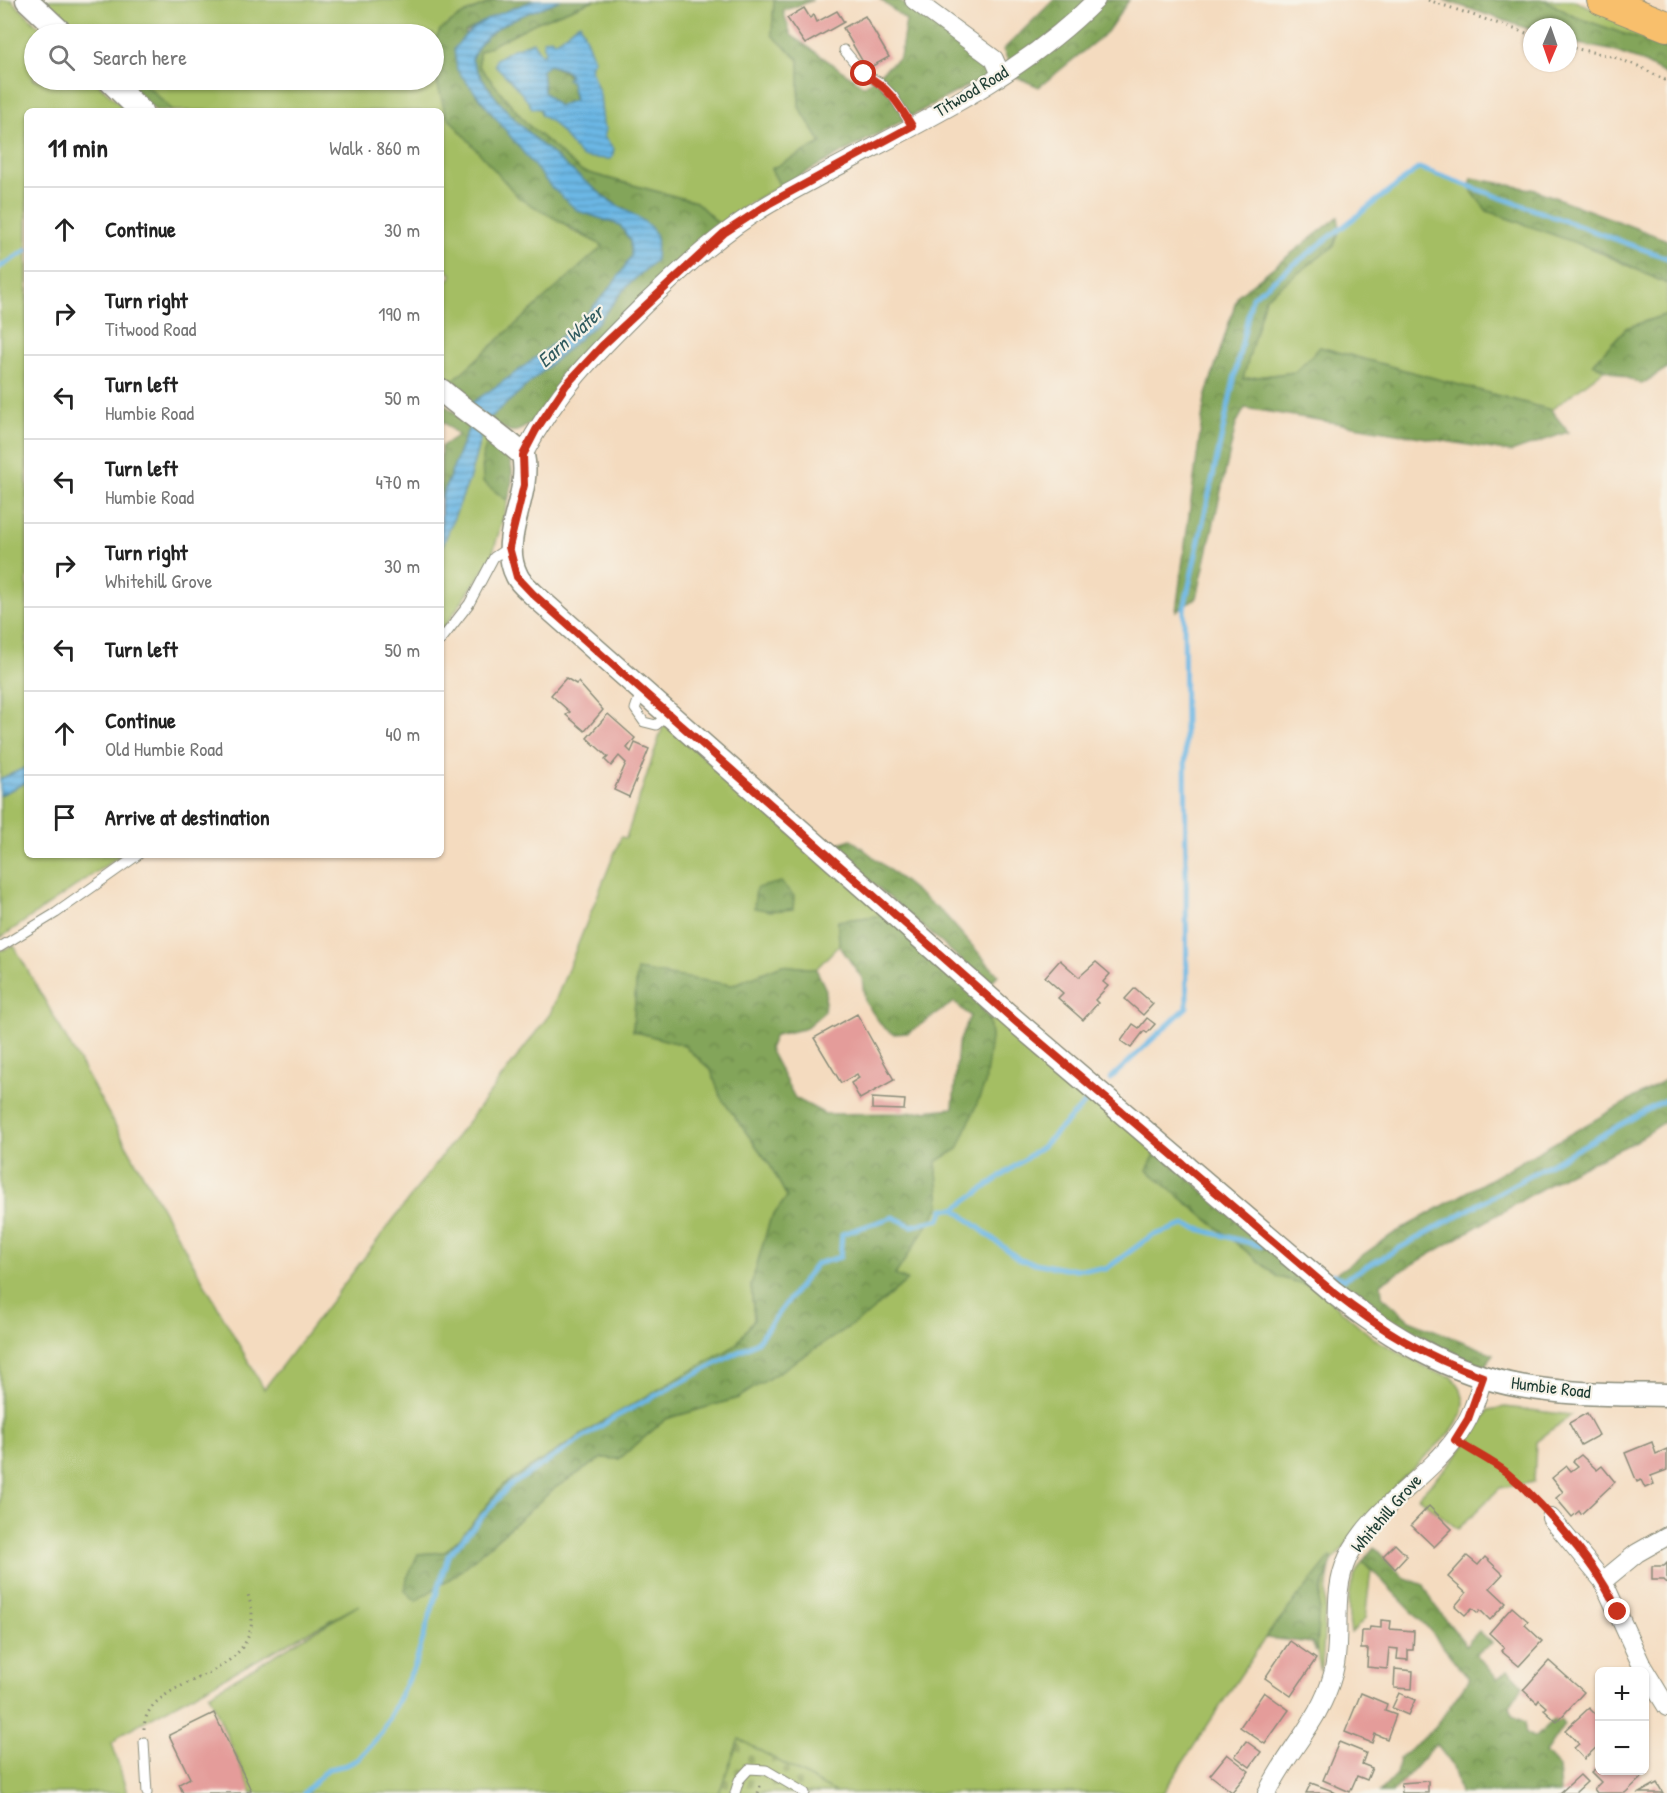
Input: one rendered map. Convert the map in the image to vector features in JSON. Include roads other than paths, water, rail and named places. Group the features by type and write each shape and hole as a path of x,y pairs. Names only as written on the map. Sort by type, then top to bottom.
{"highway":[{"path":"1602,0 1667,26"}],"street":[{"path":"27,0 52,24"},
{"path":"914,0 994,59 1001,75"},
{"name":"Titwood Road","path":"523,455 557,397 582,366 702,251 724,233 770,203 1001,75 1059,34 1095,0"},
{"path":"119,90 138,108"},
{"path":"444,393 500,434 523,455"},
{"name":"Humbie Road","path":"523,455 524,485 509,547 517,577 533,594 1014,1020 1333,1292 1387,1332 1420,1352 1483,1377 1521,1386 1577,1393 1667,1395"},
{"name":"Whitehill Grove","path":"1267,1793 1278,1770 1303,1737 1327,1694 1336,1654 1337,1592 1348,1556 1398,1494 1455,1440 1468,1419 1483,1377"},
{"path":"1551,1518 1603,1581 1642,1666 1667,1707"},
{"path":"1603,1581 1637,1553 1667,1536"}],"lane":[{"path":"844,50 864,74 879,82 893,96 912,126"},
{"path":"444,636 469,604 494,557 509,547"},
{"path":"0,948 56,913 134,858"},
{"path":"144,1742 147,1793"},
{"path":"735,1793 740,1780 749,1769 766,1770 805,1793"}],"water":[{"name":"Earn Water","path":"535,0 560,0 497,29 486,37 472,60 497,99 531,135 606,198 648,224 656,240 656,260 626,287 598,322 489,419 470,404 536,357 581,318 618,277 631,256 630,240 620,225 578,211 551,187 457,70 454,49 470,31 500,13"},
{"path":"580,23 594,60 590,67 600,95 603,124 606,129 604,137 614,149 612,158 609,159 582,157 553,123 541,115 540,109 532,108 495,65 496,59 511,50 533,42 542,55 545,53 543,40 551,38 554,42","holes":["549,65 565,70 570,75 567,79 571,82 575,100 558,106 544,92 542,70"]},
{"path":"470,425 482,432 469,480 444,542 444,491"},
{"path":"24,768 24,783 0,795 0,779"}],"waterway":[{"path":"1110,1079 1187,1007 1184,609 1252,297 1419,168 1667,258"},
{"path":"0,267 24,252"},
{"path":"955,1209 1043,1146 1091,1097"},
{"path":"1332,1274 1344,1279 1667,1099"},
{"path":"304,1793 328,1769 347,1765 358,1759 382,1732 415,1665 448,1556 508,1487 615,1417 757,1342 816,1264 840,1257 842,1234 893,1217 912,1226 940,1219 944,1209 955,1209 1020,1260 1065,1269 1106,1269 1151,1236 1184,1225 1261,1246"}]}
